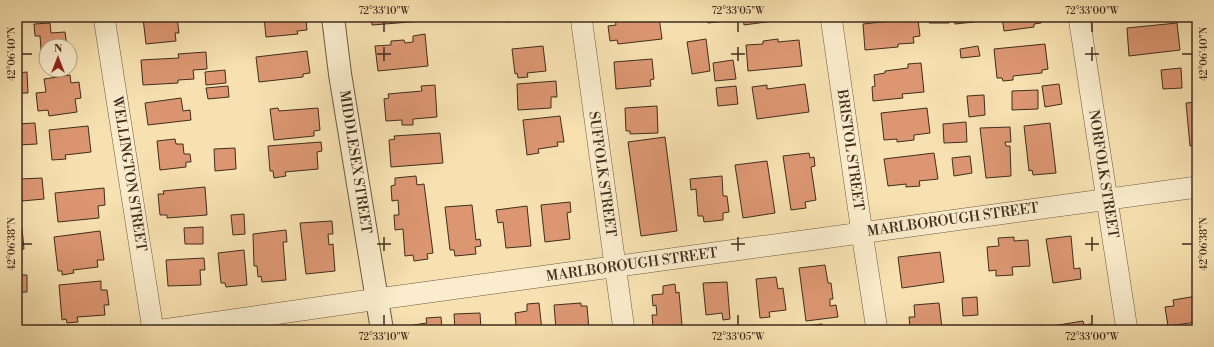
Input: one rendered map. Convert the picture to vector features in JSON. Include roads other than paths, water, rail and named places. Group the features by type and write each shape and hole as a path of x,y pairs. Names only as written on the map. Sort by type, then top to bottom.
{"street":[{"name":"WELLINGTON STREET","path":"104,17 153,330"},
{"name":"MIDDLESEX STREET","path":"333,17 340,74 382,330"},
{"name":"SUFFOLK STREET","path":"581,17 614,267 624,330"},
{"name":"BRISTOL STREET","path":"831,17 877,330"},
{"name":"NORFOLK STREET","path":"1079,17 1127,330"},
{"name":"MARLBOROUGH STREET","path":"163,330 378,299 1197,187"}]}
